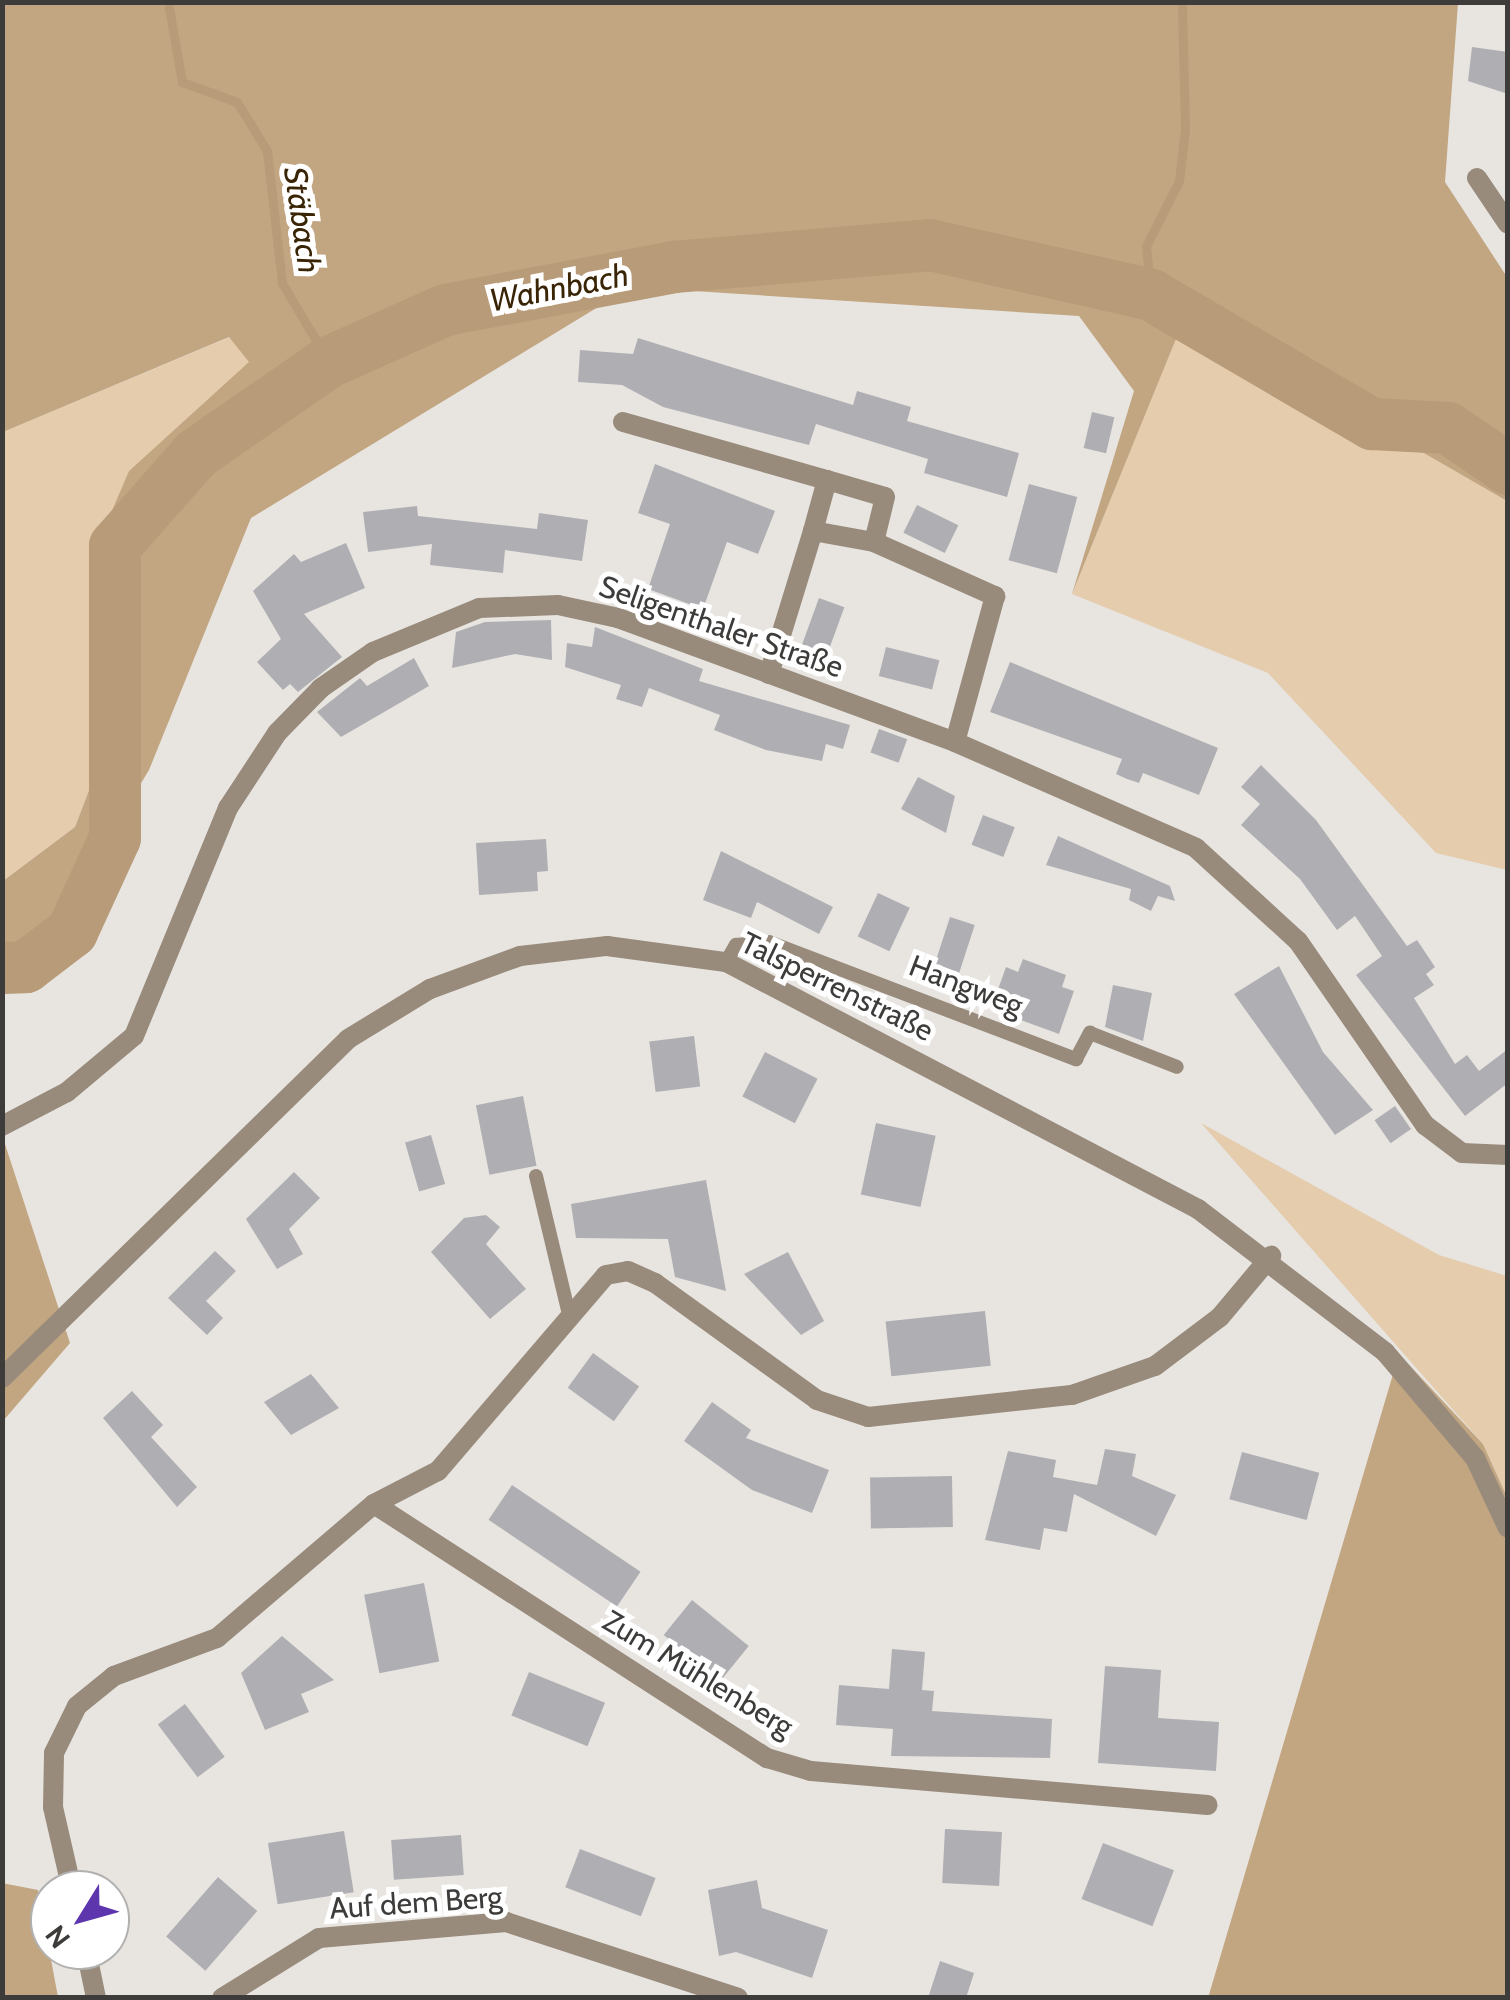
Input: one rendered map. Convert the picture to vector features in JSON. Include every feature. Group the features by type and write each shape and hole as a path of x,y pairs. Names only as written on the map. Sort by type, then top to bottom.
{"street":[{"path":"1477,178 1508,224"},
{"path":"623,422 885,497 874,542"},
{"path":"769,674 827,480"},
{"path":"812,530 874,542 995,596 955,742"},
{"name":"Seligenthaler Straße","path":"2,1126 67,1092 134,1036 228,808 277,733 373,652 480,608 558,605 769,674 955,742 1196,848 1298,941 1425,1125 1462,1154 1508,1156"},
{"name":"Talsperrenstraße","path":"2,1378 348,1039 430,989 520,956 607,946 726,962 1198,1209 1270,1256 1385,1352 1475,1458 1508,1528"},
{"path":"67,1870 53,1807 54,1753 77,1706 114,1676 216,1638 374,1504 438,1471 480,1432 568,1310 593,1284 628,1271 818,1400 868,1417 1072,1395 1154,1366 1220,1316 1270,1256"},
{"name":"Zum Mühlenberg","path":"374,1504 767,1758 812,1771 1208,1805"},
{"name":"Auf dem Berg","path":"222,1998 319,1938 506,1922 738,1998"},
{"path":"90,1970 96,1998"}],"lane":[{"name":"Hangweg","path":"726,962 736,945 769,942 1076,1059 1090,1034 1177,1067"},
{"path":"536,1176 568,1310"}],"shaded area":[{"path":"3,2 1458,3 1445,182 1507,277 1507,501 1304,384 1191,302 1072,594 1134,391 1079,316 631,287 251,518 149,770 67,906 3,961 3,881 75,827 101,759 102,534 129,471 249,362 229,337 3,432"},
{"path":"1191,301 1304,384 1507,501 1507,870 1436,853 1268,673 1072,594"},
{"path":"230,337 250,362 129,471 103,653 101,759 75,827 3,881 3,432"},
{"path":"1201,1123 1439,1255 1507,1276 1507,1497 1483,1444"},
{"path":"2,1135 70,1343 3,1421 2,1421"},
{"path":"1399,1354 1483,1444 1507,1497 1507,1997 1208,1998"},
{"path":"2,1883 30,1888 30,1970 53,1970 58,1997 3,1997"}],"building":[{"path":"1472,47 1508,52 1508,94 1468,81"},
{"path":"638,338 853,405 857,391 911,407 907,421 1019,453 1007,497 924,473 928,459 816,424 809,445 663,407 622,385 578,382 580,350 633,354"},
{"path":"1092,412 1114,417 1106,453 1084,448"},
{"path":"655,464 775,511 758,554 727,542 703,609 648,589 670,524 638,513"},
{"path":"1029,484 1077,497 1057,573 1009,560"},
{"path":"917,505 958,525 945,553 903,533"},
{"path":"417,506 418,516 537,529 539,513 588,520 582,561 505,550 503,573 430,565 432,544 368,552 363,512"},
{"path":"346,543 365,588 304,614 342,657 298,692 290,684 283,690 257,662 281,639 253,591 294,554 301,562"},
{"path":"819,598 844,607 827,656 801,647"},
{"path":"551,620 552,660 515,654 452,668 456,632 485,622"},
{"path":"595,627 703,669 699,681 850,725 843,749 826,744 822,761 766,750 714,730 720,715 649,688 642,707 616,699 621,685 565,667 567,643 592,647"},
{"path":"886,647 939,660 932,689 879,676"},
{"path":"414,658 429,686 341,737 317,712 360,678 367,686"},
{"path":"1010,662 1218,748 1199,795 1143,773 1139,783 1127,779 1116,774 1122,759 990,712"},
{"path":"879,729 907,739 899,763 870,752"},
{"path":"1261,765 1316,820 1407,946 1417,940 1435,967 1426,974 1434,985 1414,998 1455,1064 1467,1055 1479,1071 1508,1049 1508,1083 1465,1116 1356,975 1382,956 1355,916 1337,930 1300,879 1241,825 1260,804 1241,787"},
{"path":"918,777 955,796 946,833 901,809"},
{"path":"983,815 1015,827 1003,857 972,845"},
{"path":"1058,836 1170,886 1175,901 1158,896 1151,911 1129,900 1131,889 1046,865"},
{"path":"546,839 548,871 537,872 538,891 479,895 476,843"},
{"path":"721,851 833,907 819,934 757,902 751,918 703,900"},
{"path":"878,893 910,908 889,951 858,937"},
{"path":"950,917 975,925 952,994 928,985"},
{"path":"1023,959 1066,975 1062,987 1074,991 1059,1034 991,1009 1006,967 1018,972"},
{"path":"1279,966 1323,1052 1373,1110 1335,1135 1234,994"},
{"path":"1113,985 1152,993 1143,1041 1105,1027"},
{"path":"694,1036 700,1087 656,1092 649,1041"},
{"path":"765,1052 818,1079 795,1123 742,1097"},
{"path":"523,1096 537,1166 489,1175 476,1105"},
{"path":"1395,1106 1411,1129 1391,1143 1375,1120"},
{"path":"876,1123 936,1136 920,1207 861,1194"},
{"path":"431,1135 445,1184 419,1191 405,1142"},
{"path":"294,1172 320,1198 289,1229 303,1254 277,1269 246,1219"},
{"path":"706,1180 726,1291 675,1277 668,1239 576,1238 571,1204"},
{"path":"486,1215 500,1227 486,1244 526,1289 490,1319 431,1252 464,1218"},
{"path":"215,1251 236,1271 206,1301 223,1318 207,1335 168,1298"},
{"path":"788,1252 824,1321 801,1335 744,1274"},
{"path":"985,1311 991,1366 891,1376 886,1321"},
{"path":"593,1353 639,1387 614,1421 568,1388"},
{"path":"311,1374 339,1408 291,1435 264,1402"},
{"path":"132,1391 163,1425 151,1437 197,1487 177,1507 103,1418"},
{"path":"712,1402 751,1430 746,1438 829,1470 812,1513 752,1490 684,1441"},
{"path":"1105,1449 1136,1454 1132,1476 1176,1495 1156,1536 1074,1494 1067,1532 1044,1528 1040,1550 985,1540 1008,1451 1056,1460 1053,1477 1097,1485"},
{"path":"1242,1452 1319,1473 1307,1520 1229,1499"},
{"path":"952,1476 953,1527 871,1528 870,1477"},
{"path":"512,1485 641,1572 617,1606 489,1520"},
{"path":"424,1583 439,1662 379,1673 364,1595"},
{"path":"692,1600 749,1646 720,1681 664,1635"},
{"path":"282,1636 334,1680 301,1694 309,1712 265,1730 241,1673"},
{"path":"892,1649 925,1652 922,1690 934,1691 932,1711 1052,1719 1050,1758 891,1756 893,1729 836,1725 839,1685 889,1689"},
{"path":"1105,1666 1161,1670 1158,1718 1219,1722 1216,1771 1098,1763"},
{"path":"529,1672 605,1703 587,1746 511,1716"},
{"path":"185,1704 225,1757 198,1777 158,1724"},
{"path":"945,1829 1002,1832 999,1886 942,1883"},
{"path":"344,1831 354,1892 278,1904 268,1843"},
{"path":"461,1835 464,1875 394,1880 391,1840"},
{"path":"1103,1843 1174,1870 1152,1926 1081,1899"},
{"path":"580,1849 656,1878 641,1916 565,1887"},
{"path":"218,1877 257,1911 205,1971 166,1937"},
{"path":"757,1880 762,1908 828,1930 812,1978 736,1952 719,1956 708,1890"},
{"path":"940,1961 974,1973 966,1998 928,1998"}],"waterway":[{"name":"Stäbach","path":"168,2 182,82 237,102 267,151 282,283 329,362"},
{"path":"1151,295 1146,246 1179,181 1185,129 1182,2"},
{"name":"Wahnbach","path":"2,968 26,967 72,932 115,838 115,546 196,454 329,362 445,310 674,267 930,245 1151,295 1372,424 1448,428 1508,469"}]}
